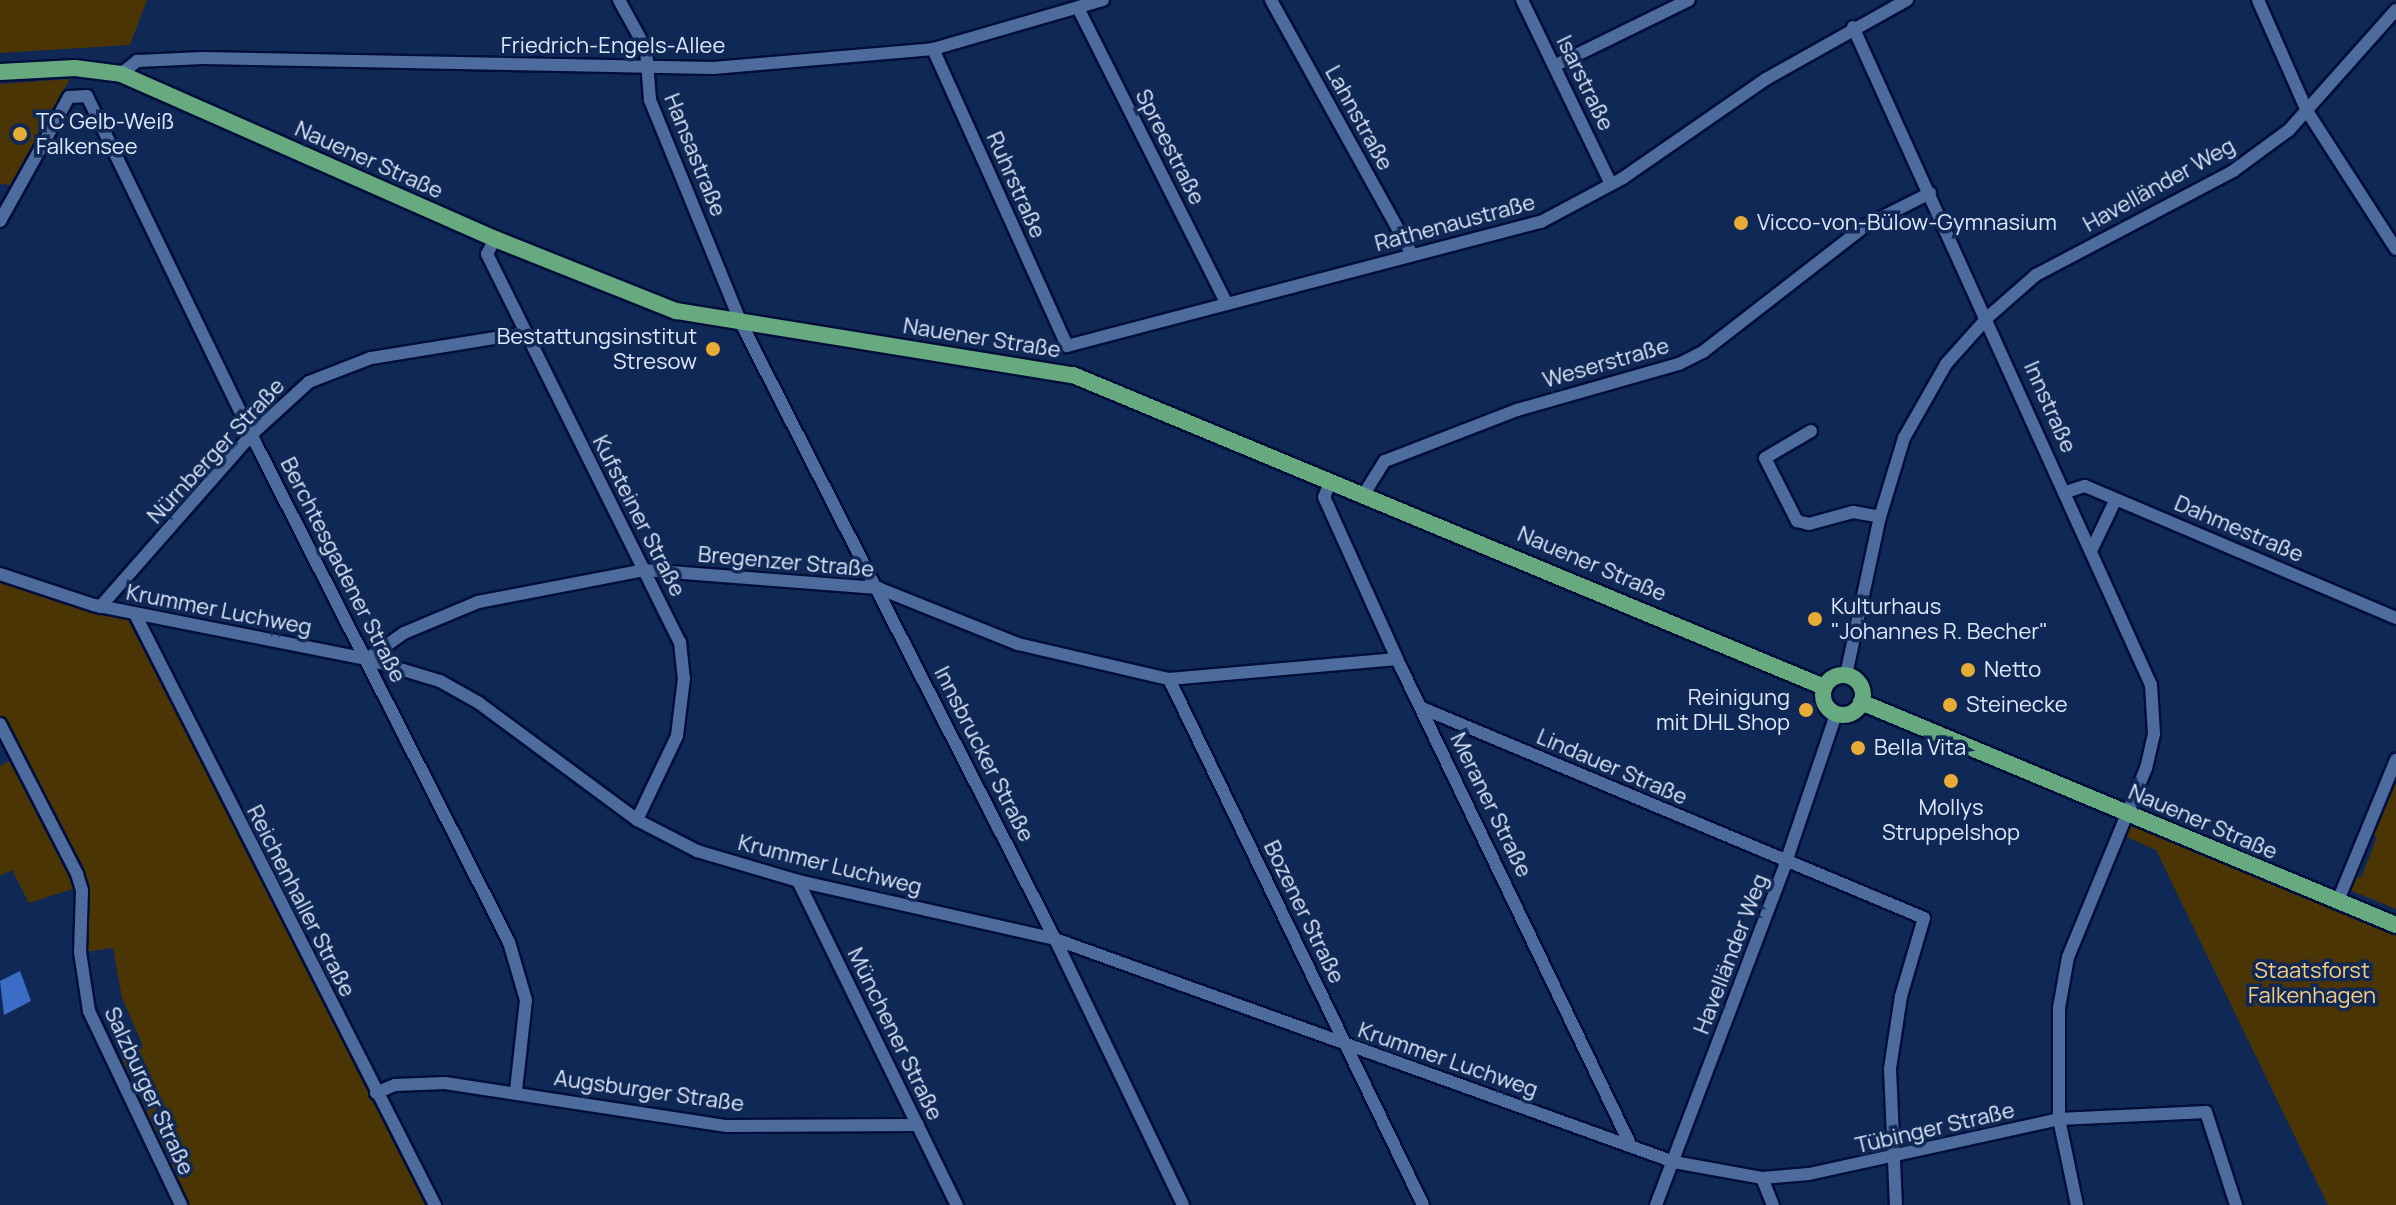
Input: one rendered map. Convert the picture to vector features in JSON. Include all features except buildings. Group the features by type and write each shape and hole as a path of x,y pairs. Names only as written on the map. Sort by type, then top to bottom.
{"main road":[{"name":"Nauener Straße","path":"0,72 75,68 121,74 495,239 652,304 742,325 1073,375 1824,687"},
{"path":"1846,675 1858,682 1861,702 1849,714 1836,714 1823,700 1824,687 1833,677 1846,675"},
{"name":"Nauener Straße","path":"1861,702 2396,925"}],"street":[{"name":"Hansastraße","path":"619,0 646,49 650,100 742,325"},
{"name":"Friedrich-Engels-Allee","path":"121,74 137,61 203,58 713,68 933,49 1103,0"},
{"name":"Lahnstraße","path":"1271,0 1412,254"},
{"name":"Isarstraße","path":"1522,0 1611,184"},
{"path":"1554,66 1689,0"},
{"name":"Rathenaustraße","path":"1063,337 1067,346 1541,222 1611,184 1853,27 1907,0"},
{"path":"2258,0 2307,111 2396,249"},
{"name":"Spreestraße","path":"1078,8 1227,304"},
{"name":"Havelländer Weg","path":"1846,675 1880,517 1904,438 1929,389 1988,317 2036,275 2233,171 2307,111 2396,10"},
{"name":"Innstraße","path":"1853,27 1988,317 2151,685 2154,734 2128,814 2068,957 2059,1008 2059,1119 2077,1205"},
{"name":"Ruhrstraße","path":"933,49 1063,337"},
{"name":"Berchtesgadener Straße","path":"0,221 69,97 87,96 517,965 526,1000 516,1091"},
{"name":"Weserstraße","path":"1364,494 1385,461 1517,410 1679,364 1704,351 1865,226 1930,193"},
{"name":"Kufsteiner Straße","path":"495,239 487,254 680,642 684,678 677,736 637,820"},
{"name":"Innsbrucker Straße","path":"742,325 1055,939 1183,1205"},
{"name":"Nürnberger Straße","path":"100,607 252,434 309,382 371,358 525,333"},
{"path":"1811,431 1765,458 1797,521 1809,524 1853,512 1880,517"},
{"name":"Meraner Straße","path":"1331,480 1324,497 1397,659 1631,1146"},
{"name":"Dahmestraße","path":"2066,492 2085,486 2396,618"},
{"path":"2092,549 2116,499"},
{"name":"Bregenzer Straße","path":"367,659 404,633 478,602 644,570 878,588 1018,644 1169,679 1397,659"},
{"name":"Krummer Luchweg","path":"0,574 100,607 367,659 440,681 479,703 637,820 697,851 798,881 1055,939 1674,1162"},
{"name":"Reichenhaller Straße","path":"135,614 135,623 435,1205"},
{"name":"Bozener Straße","path":"1169,679 1423,1205"},
{"name":"Lindauer Straße","path":"1422,708 1924,918 1901,996 1890,1069 1891,1160"},
{"name":"Havelländer Weg","path":"1656,1205 1786,862 1836,714"},
{"name":"Salzburger Straße","path":"0,724 77,874 82,890 80,952 89,1011 181,1205"},
{"path":"2337,903 2396,760"},
{"name":"Münchener Straße","path":"798,881 957,1205"},
{"name":"Augsburger Straße","path":"376,1093 395,1085 445,1083 516,1091 727,1126 918,1125"},
{"name":"Tübinger Straße","path":"1674,1162 1762,1178 1891,1160 2059,1119 2206,1112 2236,1205"},
{"path":"1891,1160 1896,1205"},
{"path":"1762,1178 1773,1205"}],"green space":[{"path":"0,0 147,0 130,45 0,53"},
{"name":"TC Gelb-Weiß Falkensee","path":"70,79 11,185 0,184 0,84"},
{"path":"0,578 127,618 435,1205 189,1205 118,1060 143,1046 122,998 113,948 84,952 85,885 29,903 12,870 0,876 0,766 19,756 0,718"},
{"path":"2396,772 2396,909 2347,889 2352,875 2361,878 2377,837 2370,833"},
{"name":"Staatsforst Falkenhagen","path":"2128,814 2396,925 2396,1205 2328,1205 2156,850 2120,834"}],"water":[{"path":"20,971 31,1001 4,1015 0,981"}],"place":[{"name":"TC Gelb-Weiß Falkensee","path":"20,134"},
{"name":"Vicco-von-Bülow-Gymnasium","path":"1741,223"},
{"name":"Bestattungsinstitut Stresow","path":"713,349"},
{"name":"Kulturhaus \"Johannes R. Becher\"","path":"1815,619"},
{"name":"Netto","path":"1968,670"},
{"name":"Steinecke","path":"1950,705"},
{"name":"Reinigung mit DHL Shop","path":"1806,710"},
{"name":"Bella Vita","path":"1858,748"},
{"name":"Mollys Struppelshop","path":"1951,781"}]}
